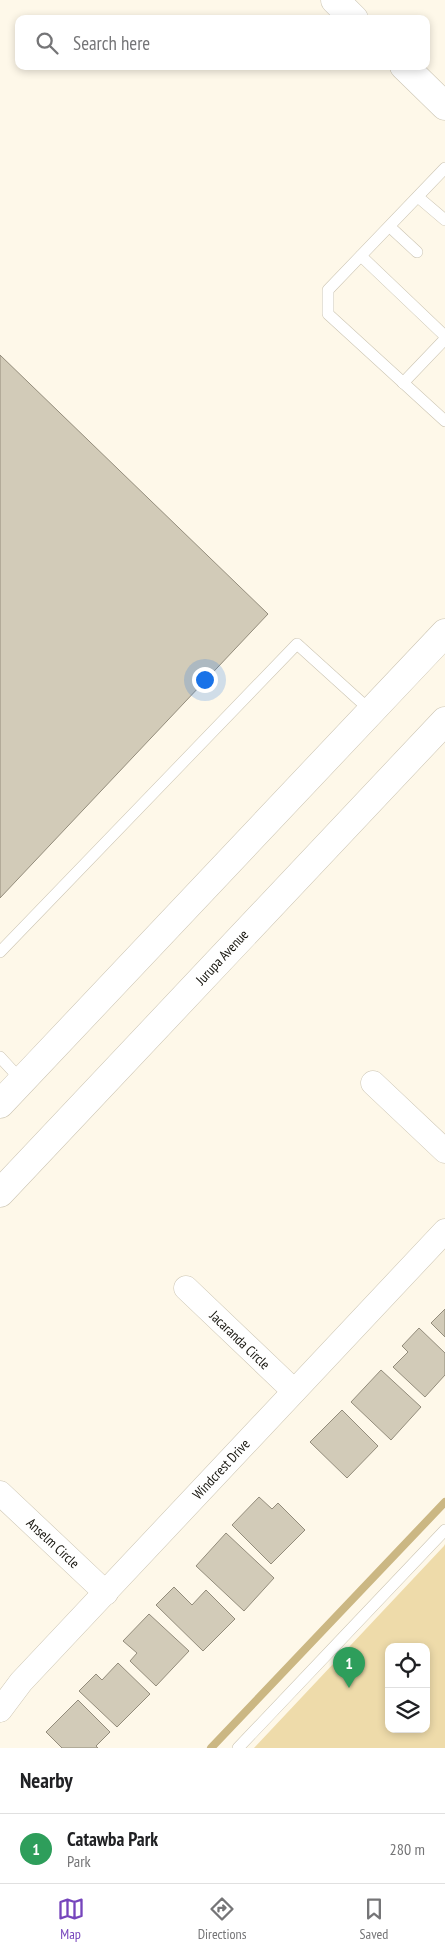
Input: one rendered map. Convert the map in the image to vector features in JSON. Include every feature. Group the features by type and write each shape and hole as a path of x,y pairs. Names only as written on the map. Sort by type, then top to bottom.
{"main road":[{"path":"335,0 350,15"},
{"path":"408,70 445,106"},
{"path":"0,1104 445,632"},
{"name":"Jurupa Avenue","path":"0,1192 445,721"}],"street":[{"path":"373,1083 445,1151"},
{"name":"Windcrest Drive","path":"0,1710 21,1682 445,1231"},
{"name":"Jacaranda Circle","path":"186,1288 294,1391"},
{"name":"Anselm Circle","path":"0,1493 106,1593"}],"lane":[{"path":"445,168 328,290 328,314 445,422"},
{"path":"418,197 445,220"},
{"path":"390,227 417,252"},
{"path":"361,256 445,338 403,383"},
{"path":"0,952 297,644 372,711"},
{"path":"0,1057 22,1080"},
{"path":"238,1748 445,1530"}],"shaded area":[{"path":"445,1544 445,1748 254,1748 444,1546"}],"building":[{"path":"0,355 268,614 0,898"},
{"path":"445,1309 445,1337 431,1323"},
{"path":"419,1328 445,1353 445,1375 425,1397 393,1367 408,1352 402,1346"},
{"path":"381,1370 421,1407 391,1440 351,1402"},
{"path":"342,1410 378,1446 347,1478 310,1442"},
{"path":"259,1497 272,1509 278,1503 305,1530 271,1564 232,1525"},
{"path":"226,1533 274,1578 244,1611 196,1566"},
{"path":"174,1587 192,1605 206,1590 235,1619 203,1651 156,1605"},
{"path":"149,1614 189,1651 156,1686 130,1661 137,1653 123,1641"},
{"path":"118,1663 150,1694 117,1727 79,1691 96,1674 102,1680"},
{"path":"78,1700 110,1732 96,1746 98,1748 62,1748 46,1732"}],"waterway":[{"path":"211,1748 445,1502"}],"place":[{"name":"Catawba Park","path":"349,1688"}]}
